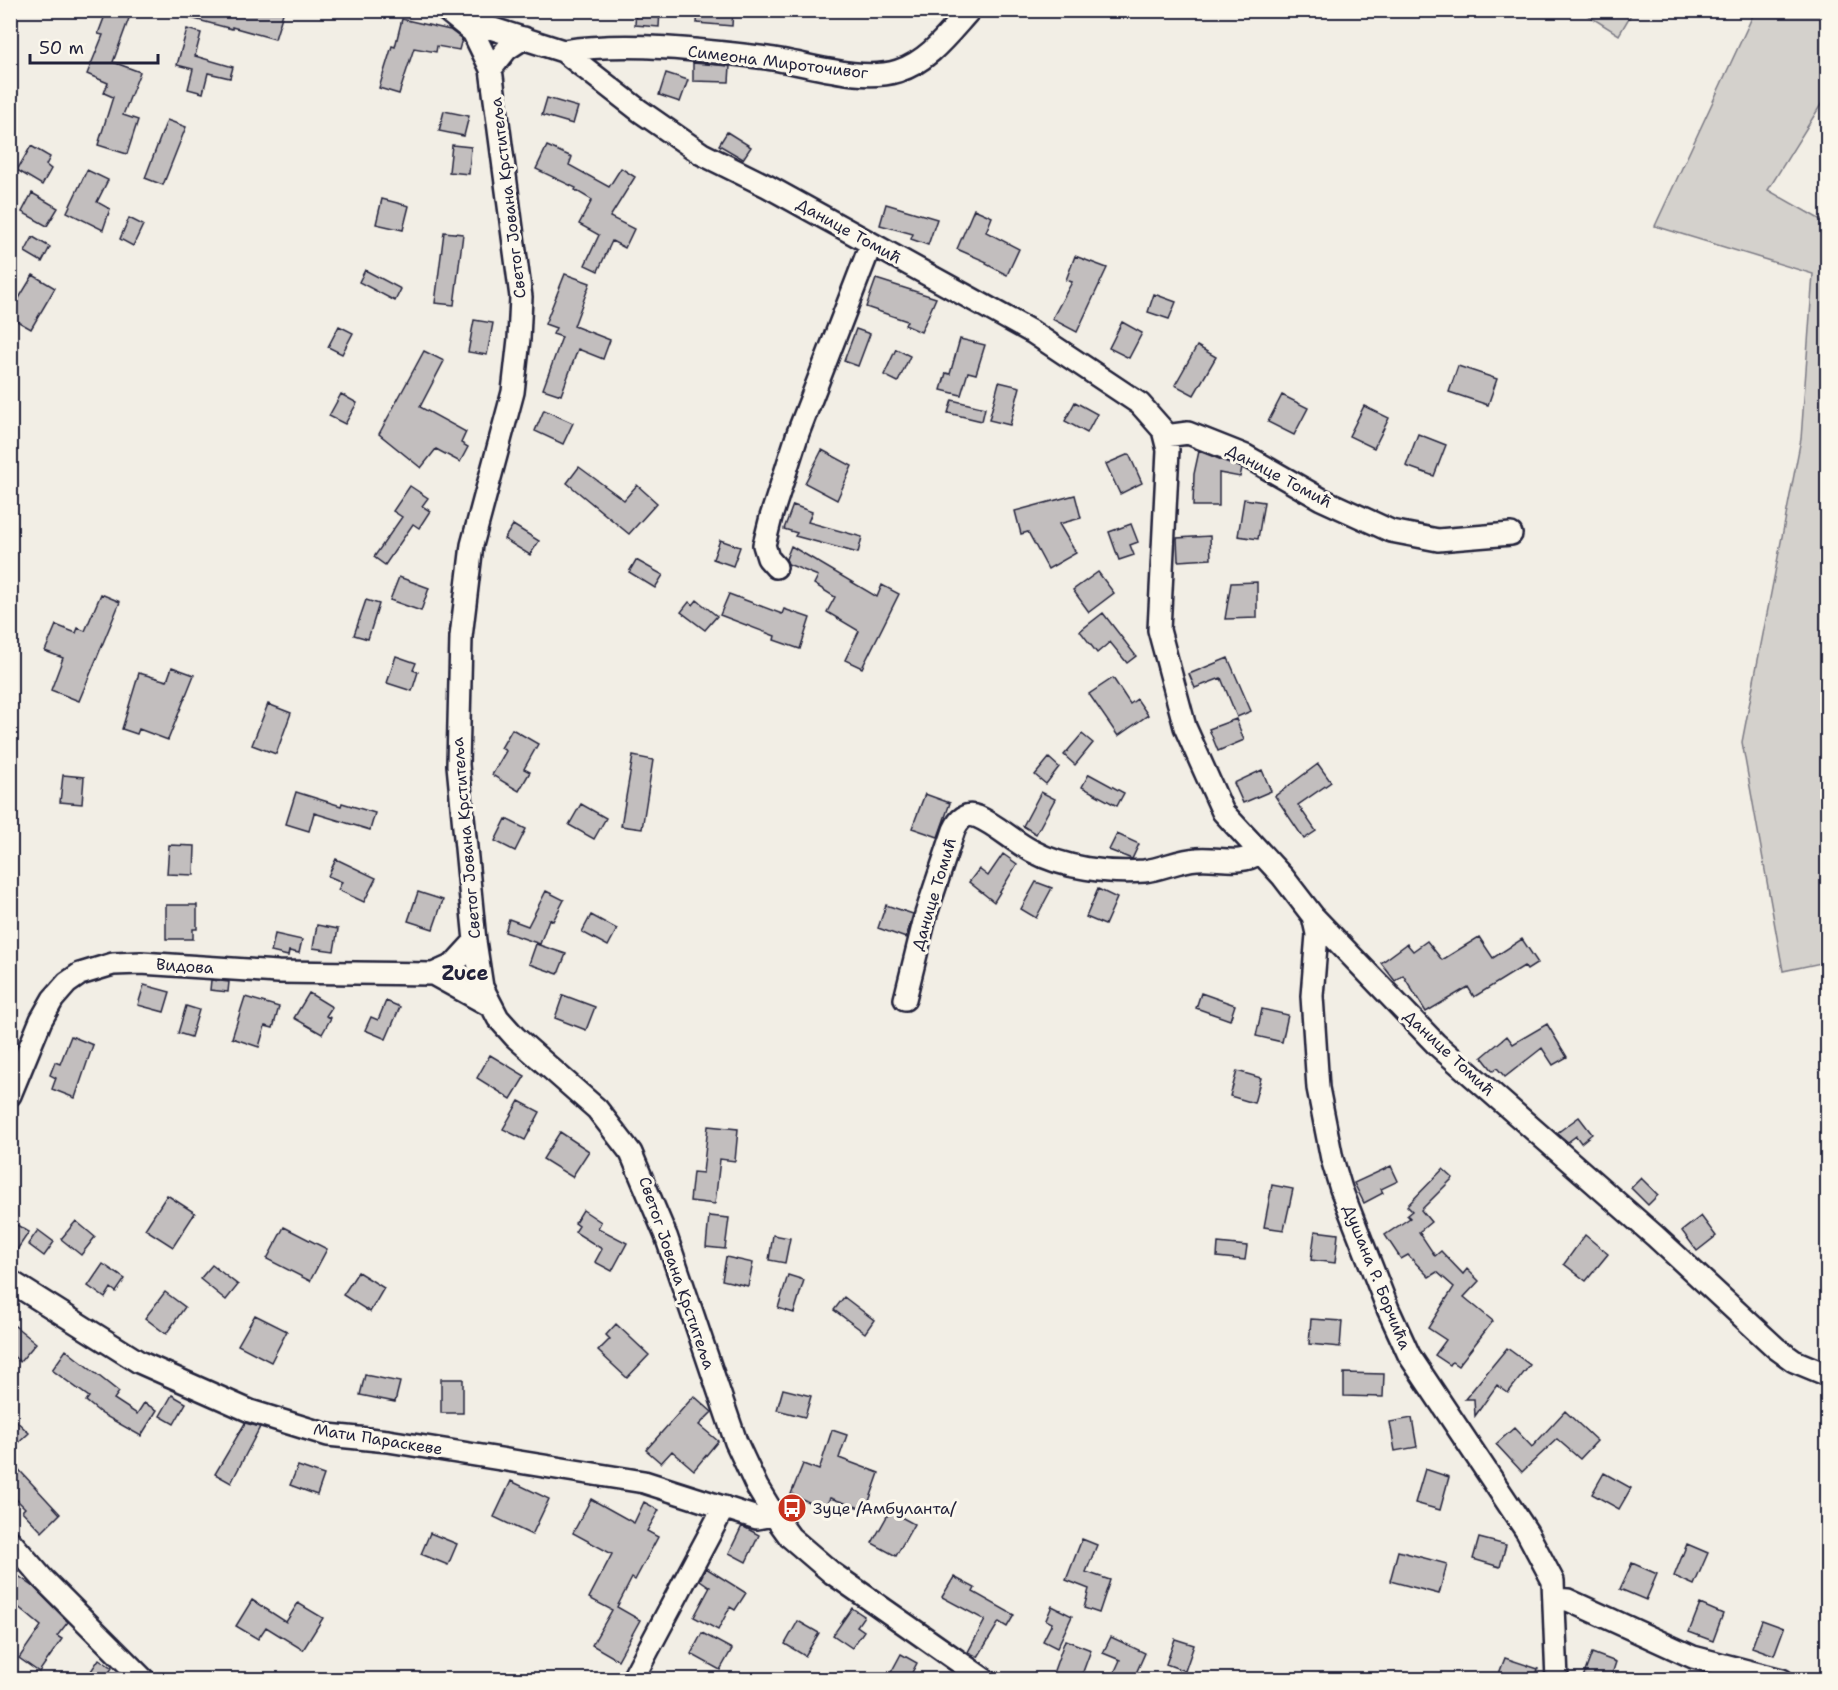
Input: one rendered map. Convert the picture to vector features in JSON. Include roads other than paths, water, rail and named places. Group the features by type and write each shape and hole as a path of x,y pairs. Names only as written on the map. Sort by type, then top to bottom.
{"street":[{"name":"Симеона Мироточивог","path":"563,51 607,46 708,52 768,58 871,75 896,72 927,55 970,10"},
{"name":"Данице Томић","path":"453,14 563,51 640,111 702,154 767,186 1032,332 1140,404 1163,430 1168,450 1158,608 1164,656 1185,726 1211,789 1228,819 1291,886 1313,916 1338,943 1459,1065 1655,1236 1776,1348 1794,1361 1827,1375"},
{"name":"Светог Јована Крститеља","path":"453,14 478,40 491,69 518,266 520,308 513,392 472,545 461,637 457,737 475,941 482,987 491,1006 515,1037 610,1122 631,1153 666,1236 736,1442 757,1487 774,1515 790,1537 832,1573 985,1680"},
{"path":"491,69 507,50 524,38"},
{"path":"776,567 768,558 764,545 771,517 798,433 871,244"},
{"name":"Данице Томић","path":"1165,436 1188,433 1246,456 1321,499 1390,531 1438,540 1511,534"},
{"name":"Данице Томић","path":"905,999 926,914 958,820 966,815 978,817 1033,852 1055,861 1078,866 1144,871 1186,860 1216,858 1242,861 1259,853"},
{"name":"Душана Р. Борчића","path":"1313,916 1317,934 1312,1022 1318,1088 1332,1159 1341,1189 1388,1309 1409,1355 1527,1532 1553,1581 1557,1680"},
{"path":"433,974 453,965 475,941"},
{"path":"1316,960 1328,947 1338,943"},
{"name":"Видова","path":"10,1095 41,1020 53,999 67,983 92,969 113,964 141,963 278,972 433,974 491,1006"},
{"name":"Мати Параскеве","path":"10,1281 139,1362 250,1411 328,1435 388,1441 644,1482 757,1518 774,1515"},
{"path":"632,1680 723,1507"},
{"path":"10,1541 44,1580 144,1680"},
{"path":"1554,1599 1568,1600 1693,1657 1782,1680"}],"place":[{"name":"Зуце /Амбуланта/","path":"792,1508"}],"district":[{"name":"Zuce","path":"465,973"}]}
